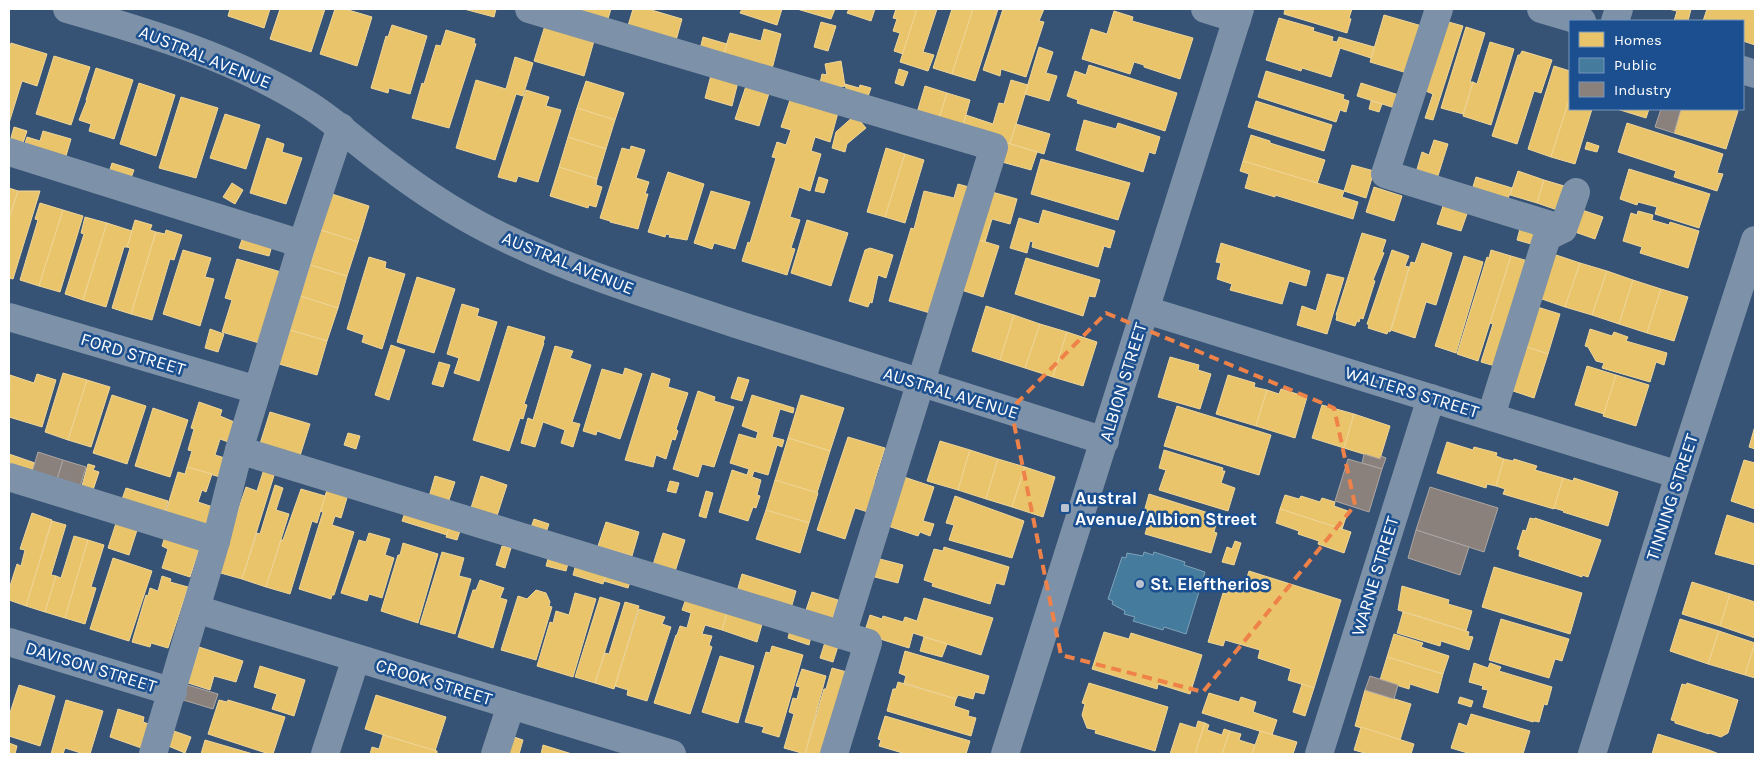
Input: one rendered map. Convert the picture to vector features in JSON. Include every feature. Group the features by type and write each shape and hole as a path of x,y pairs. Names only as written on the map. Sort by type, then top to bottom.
{"street":[{"name":"AUSTRAL AVENUE","path":"67,9 137,29 198,50 241,68 286,92 340,127 386,164 448,208 506,239 588,275 920,384 1105,440"},
{"path":"529,9 994,147 842,635"},
{"path":"1205,9 1238,14"},
{"path":"1439,9 1384,174 1563,229"},
{"path":"1541,9 1579,20"},
{"name":"ALBION STREET","path":"1005,754 1238,14"},
{"path":"153,754 173,692 216,541 239,450 340,127"},
{"path":"9,152 302,244"},
{"path":"1491,416 1547,237 1563,229 1576,192"},
{"name":"TINNING STREET","path":"1592,754 1755,240"},
{"name":"WALTERS STREET","path":"1146,310 1679,475"},
{"name":"FORD STREET","path":"9,317 258,390"},
{"name":"WARNE STREET","path":"1318,754 1431,398"},
{"path":"239,450 868,643 834,754"},
{"path":"9,477 216,541"},
{"name":"CROOK STREET","path":"196,609 667,754"},
{"name":"DAVISON STREET","path":"9,642 173,692"},
{"path":"325,754 356,658"},
{"path":"496,754 511,705"}],"highlighted area":[{"path":"1106,313 1334,408 1355,505 1203,692 1061,655 1011,409"}],"building: Homes":[{"path":"230,9 270,9 264,28 228,16"},
{"path":"280,9 325,9 311,52 270,39"},
{"path":"335,9 345,9 372,17 357,66 320,54"},
{"path":"464,9 496,9 494,17"},
{"path":"582,9 611,9 606,25 580,16"},
{"path":"633,9 648,9 682,19 675,44 627,29"},
{"path":"742,9 782,9 777,25 740,13"},
{"path":"797,9 835,9 831,19"},
{"path":"849,9 875,9 871,21 847,13"},
{"path":"896,9 917,9 903,54 894,51 900,33 893,31 897,19 893,18"},
{"path":"917,9 937,9 923,52 934,55 928,71 900,62"},
{"path":"952,9 973,9 952,74 933,68"},
{"path":"973,9 998,9 975,81 952,74"},
{"path":"1003,9 1044,9 1039,21 1044,22 1026,77 1001,69 1000,76 983,70"},
{"path":"1285,9 1352,9 1347,33 1284,14"},
{"path":"1668,9 1691,9 1688,20 1674,20 1677,11"},
{"path":"1707,9 1755,9 1755,45 1744,41 1744,20 1703,20"},
{"path":"1114,11 1133,17 1132,21 1193,38 1180,79 1134,62 1130,74 1082,59 1091,29 1107,34"},
{"path":"1384,15 1422,26 1407,73 1370,62"},
{"path":"1279,18 1314,28 1313,31 1333,37 1332,41 1337,42 1339,37 1374,47 1371,58 1340,48 1331,77 1302,68 1301,71 1266,60"},
{"path":"547,19 596,34 584,76 534,61"},
{"path":"1445,21 1463,26 1433,120 1425,118 1433,94 1423,90"},
{"path":"821,22 836,26 828,51 814,47"},
{"path":"392,25 427,36 410,94 389,88 388,93 371,88 386,36 388,37"},
{"path":"1466,27 1485,33 1470,82 1473,82 1463,114 1441,108"},
{"path":"764,29 781,34 771,73 722,59 730,33 761,41"},
{"path":"446,30 475,39 474,43 476,44 449,128 412,118 436,45 441,46"},
{"path":"703,37 727,44 722,59 699,53"},
{"path":"1490,42 1514,49 1491,125 1463,116 1473,82 1477,84"},
{"path":"11,43 47,54 37,86 22,81 9,123 9,51"},
{"path":"1039,47 1053,52 1046,73 1057,76 1049,101 1025,94"},
{"path":"1522,51 1552,60 1541,93 1534,91 1517,144 1492,136 1518,55"},
{"path":"54,56 90,67 71,125 36,114"},
{"path":"515,57 533,63 523,96 516,94 495,160 456,148 476,80 506,89"},
{"path":"841,61 845,86 831,89 819,88 822,74 827,75 825,64"},
{"path":"1089,65 1177,93 1165,131 1077,103 1078,100 1067,96 1075,71 1086,75"},
{"path":"1554,66 1569,71 1569,100 1551,157 1528,149"},
{"path":"96,68 133,80 114,139 89,131 91,124 79,120"},
{"path":"899,69 908,72 903,86 895,83"},
{"path":"1266,71 1344,95 1343,99 1349,101 1346,112 1340,110 1336,122 1258,97"},
{"path":"711,75 738,82 732,106 705,98"},
{"path":"1011,80 1028,85 1010,144 962,129 966,115 993,124 999,103 1004,104"},
{"path":"586,81 624,93 615,120 577,108"},
{"path":"139,83 175,95 156,156 120,144"},
{"path":"747,83 770,90 759,126 735,119"},
{"path":"1361,83 1402,96 1398,109 1357,96"},
{"path":"845,84 859,88 860,85 871,88 866,102 848,97"},
{"path":"925,86 947,93 938,122 916,116"},
{"path":"526,90 549,97 546,106 561,110 538,182 518,176 516,182 498,177"},
{"path":"947,93 970,100 962,129 938,122"},
{"path":"792,94 839,109 830,142 815,137 811,151 821,154 810,191 799,187 790,217 800,220 791,248 795,249 787,275 742,261 748,242 750,243 776,158 772,157 777,142 786,145 791,130 781,127"},
{"path":"181,97 218,108 196,178 159,168"},
{"path":"1569,100 1569,110 1592,110 1575,164 1551,157"},
{"path":"1256,101 1332,125 1324,151 1248,127"},
{"path":"1371,101 1382,104 1379,112 1369,109"},
{"path":"577,108 615,120 606,149 568,137"},
{"path":"1620,110 1649,110 1646,118"},
{"path":"1681,110 1738,111 1726,149 1674,133"},
{"path":"225,114 260,125 246,169 210,158"},
{"path":"855,115 866,128 847,144 845,152 832,148 836,132"},
{"path":"1084,120 1116,129 1118,123 1160,137 1155,154 1149,152 1143,172 1076,150"},
{"path":"1627,123 1723,154 1717,173 1723,174 1717,191 1674,177 1676,171 1618,152"},
{"path":"1016,124 1050,134 1044,154 1010,144"},
{"path":"14,127 27,131 21,149 9,145"},
{"path":"43,131 71,139 63,166 22,153 27,137 40,141"},
{"path":"1251,135 1325,160 1317,184 1243,161"},
{"path":"568,137 606,149 597,179 559,167"},
{"path":"267,138 284,144 282,152 302,158 286,204 250,193"},
{"path":"1434,140 1448,144 1436,182 1415,176 1422,152 1429,155"},
{"path":"1587,142 1599,146 1597,152 1585,149"},
{"path":"1007,143 1037,152 1031,170 1002,162"},
{"path":"631,146 645,150 636,178 649,182 645,194 648,194 638,229 600,218 622,148 630,150"},
{"path":"886,148 905,154 885,217 867,212"},
{"path":"905,154 924,160 905,223 885,217"},
{"path":"1041,159 1130,183 1118,220 1031,194"},
{"path":"1243,161 1344,191 1342,197 1358,202 1353,219 1275,195 1275,197 1245,188 1249,174 1240,171"},
{"path":"112,163 134,170 128,186 107,179"},
{"path":"1352,165 1374,171 1366,198 1344,191"},
{"path":"559,167 597,179 596,185 602,187 596,207 589,205 588,208 550,196"},
{"path":"1629,169 1710,194 1699,228 1655,214 1657,207 1638,202 1637,205 1620,199"},
{"path":"1518,171 1544,180 1537,203 1510,195"},
{"path":"668,172 704,184 687,240 669,237 670,235 666,234 665,237 648,232"},
{"path":"819,177 828,180 824,193 815,191"},
{"path":"1476,177 1512,188 1506,204 1471,193"},
{"path":"1544,180 1571,188 1563,212 1537,203"},
{"path":"232,183 243,190 235,204 223,197"},
{"path":"958,184 976,189 930,313 889,301 911,228 914,229 924,191 954,198"},
{"path":"1374,187 1402,196 1394,221 1366,212"},
{"path":"9,188 18,191 9,219"},
{"path":"18,191 40,191 13,279 9,278 9,219"},
{"path":"711,191 750,202 735,249 714,243 712,249 694,243"},
{"path":"992,192 1017,199 1010,224 992,219 985,242 973,238"},
{"path":"332,194 369,206 358,242 321,230"},
{"path":"1445,200 1469,208 1461,231 1437,224"},
{"path":"40,203 63,210 39,286 20,280 38,220 35,219"},
{"path":"1579,209 1603,217 1595,239 1572,231"},
{"path":"63,210 83,216 60,292 39,286"},
{"path":"1043,210 1115,231 1110,248 1104,246 1098,267 1032,247 1033,242 1030,241 1027,253 1010,248 1019,218 1039,224"},
{"path":"1638,211 1653,215 1652,220 1669,225 1670,222 1699,231 1688,268 1640,253 1642,247 1623,241 1631,213 1637,215"},
{"path":"85,217 107,223 83,300 65,294 84,234 81,233"},
{"path":"135,220 152,225 150,230 156,232 131,314 112,308 130,248 127,247"},
{"path":"807,220 848,233 831,286 791,273"},
{"path":"107,223 132,231 127,247 124,247 106,307 83,300"},
{"path":"1521,225 1542,231 1538,246 1517,240"},
{"path":"166,230 182,235 174,260 170,259 152,320 131,314 156,232 165,234"},
{"path":"321,230 358,242 347,276 310,265"},
{"path":"245,231 274,239 269,256 239,248"},
{"path":"1362,233 1386,240 1382,252 1384,253 1373,280 1375,281 1363,319 1360,318 1355,326 1336,320 1336,315"},
{"path":"973,238 999,246 983,297 958,289"},
{"path":"1221,243 1310,271 1306,286 1289,281 1282,304 1230,290 1232,284 1217,279 1221,263 1216,262"},
{"path":"1422,243 1452,253 1436,305 1426,302 1415,338 1391,330 1411,262 1415,263"},
{"path":"870,248 893,255 886,278 878,275 872,303 870,302 868,307 849,301 865,250"},
{"path":"183,250 211,258 205,277 214,279 200,326 163,314"},
{"path":"1392,250 1409,256 1405,266 1409,267 1390,332 1388,331 1387,334 1368,328 1369,325 1367,324"},
{"path":"1491,250 1511,256 1478,361 1457,354 1487,257 1489,258"},
{"path":"1553,254 1580,263 1565,307 1539,298"},
{"path":"1464,256 1483,262 1456,353 1435,346"},
{"path":"1511,256 1535,263 1502,368 1481,362 1493,324 1490,323"},
{"path":"369,257 386,262 385,268 405,274 382,349 362,342 364,335 347,329"},
{"path":"1026,258 1100,280 1095,297 1089,296 1083,316 1015,294"},
{"path":"237,259 281,272 259,343 222,332 232,300 225,298"},
{"path":"1580,263 1607,271 1592,315 1565,307"},
{"path":"310,265 347,276 338,308 300,296"},
{"path":"1607,271 1633,280 1619,324 1592,315"},
{"path":"1327,274 1344,278 1327,334 1297,325 1302,306 1316,311"},
{"path":"417,277 455,289 434,353 397,342"},
{"path":"1633,280 1661,289 1647,333 1619,324"},
{"path":"1661,289 1688,297 1674,341 1647,333"},
{"path":"300,296 338,308 327,341 290,330"},
{"path":"462,304 479,309 477,316 497,322 479,381 454,373 459,358 447,354"},
{"path":"986,306 1014,315 1000,360 972,351"},
{"path":"1534,306 1560,314 1548,354 1521,345"},
{"path":"1014,315 1040,324 1025,368 1000,360"},
{"path":"1040,324 1067,332 1053,377 1025,368"},
{"path":"508,326 545,337 524,404 527,405 523,419 520,418 509,451 473,440"},
{"path":"210,329 224,334 218,352 205,348"},
{"path":"1590,329 1612,336 1614,332 1628,337 1626,341 1667,353 1664,365 1656,362 1650,382 1602,368 1604,363 1596,361 1588,347 1585,346"},
{"path":"290,330 327,341 317,375 279,364"},
{"path":"1067,332 1097,342 1083,386 1053,377"},
{"path":"391,345 405,350 389,400 375,395"},
{"path":"1521,345 1548,354 1534,398 1507,389"},
{"path":"555,346 573,351 570,358 591,365 572,422 580,424 573,447 561,443 565,430 543,422 535,447 521,443 528,418 533,420"},
{"path":"1170,357 1199,365 1198,370 1211,374 1200,409 1158,397"},
{"path":"439,362 450,365 443,387 432,384"},
{"path":"1587,366 1616,375 1604,414 1575,405"},
{"path":"625,368 642,374 620,439 597,431 596,435 583,431 602,369 623,375"},
{"path":"63,373 87,380 68,440 45,432"},
{"path":"652,373 670,379 668,387 688,393 676,429 678,431 675,440 672,439 666,459 656,455 653,467 625,460"},
{"path":"37,374 56,380 42,427 9,417 10,375 34,383"},
{"path":"1228,375 1255,383 1254,387 1267,390 1256,426 1216,414"},
{"path":"1616,375 1649,385 1636,426 1603,416"},
{"path":"738,377 749,380 742,401 731,398"},
{"path":"87,380 110,387 91,447 68,440"},
{"path":"1281,389 1307,397 1295,438 1256,426 1267,390 1279,394"},
{"path":"698,391 715,397 714,401 734,407 714,467 702,464 698,477 673,469"},
{"path":"112,395 146,406 127,464 93,453"},
{"path":"752,395 794,408 793,413 780,409 772,437 784,440 782,447 777,445 768,475 754,471 752,477 761,480 757,495 760,496 756,508 753,507 748,521 719,512 732,470 747,475 749,469 730,463 739,434 756,439 758,432 742,426"},
{"path":"801,395 844,408 830,451 788,438"},
{"path":"199,402 222,410 220,416 239,424 231,443 220,439 215,455 225,458 223,478 187,467 192,451 188,450 194,429 191,428"},
{"path":"1322,405 1354,414 1344,448 1312,438"},
{"path":"1177,406 1271,435 1259,475 1164,446"},
{"path":"153,408 188,420 170,477 135,466"},
{"path":"270,412 310,424 299,459 259,447"},
{"path":"1354,414 1390,426 1380,459 1344,448"},
{"path":"1755,426 1755,449 1749,447"},
{"path":"348,433 360,436 356,449 344,445"},
{"path":"848,437 885,448 874,483 877,484 868,512 855,508 845,539 817,530"},
{"path":"788,438 830,451 817,493 775,480"},
{"path":"940,441 970,450 958,490 927,481"},
{"path":"1447,442 1473,450 1474,447 1497,453 1496,456 1504,459 1496,486 1487,484 1486,488 1437,473"},
{"path":"970,450 998,459 986,499 958,490"},
{"path":"1164,450 1223,468 1222,471 1225,471 1221,483 1235,488 1228,511 1159,490 1166,470 1159,468"},
{"path":"9,454 35,463 31,476 9,472"},
{"path":"998,459 1025,467 1012,507 986,499"},
{"path":"1504,459 1513,461 1514,459 1537,466 1535,470 1563,478 1554,509 1503,494 1505,489 1496,486"},
{"path":"1744,460 1755,463 1755,509 1731,501"},
{"path":"88,464 95,466 93,470 99,472 91,496 80,493"},
{"path":"265,466 276,469 242,579 217,572 246,487 257,491"},
{"path":"187,467 212,474 206,492 202,490 198,502 213,507 206,531 166,511 178,472 185,474"},
{"path":"1025,467 1055,477 1043,517 1012,507"},
{"path":"898,475 934,487 923,521 934,524 930,536 920,532 918,536 882,524"},
{"path":"435,476 455,482 447,506 428,500"},
{"path":"481,476 507,485 496,519 470,511"},
{"path":"1563,478 1573,481 1574,478 1618,492 1608,526 1554,508"},
{"path":"775,480 818,493 809,523 766,510"},
{"path":"670,481 679,483 676,493 667,491"},
{"path":"329,484 349,491 341,518 335,516 332,525 354,532 334,595 332,595 331,599 299,589 323,512 320,511"},
{"path":"275,485 283,488 276,510 289,514 266,587 242,579 257,533 260,534"},
{"path":"126,488 168,501 163,518 120,505"},
{"path":"301,489 325,496 317,523 312,521 290,594 266,587 281,540 283,540"},
{"path":"706,491 713,493 706,518 699,516"},
{"path":"1149,494 1218,516 1214,532 1217,533 1211,553 1145,534 1151,514 1144,512"},
{"path":"1285,495 1299,499 1301,496 1320,502 1322,498 1335,502 1334,506 1348,511 1342,529 1280,509"},
{"path":"955,496 1024,521 1012,558 949,540 954,525 946,523"},
{"path":"407,507 451,521 447,535 402,521"},
{"path":"1280,509 1351,532 1344,553 1318,544 1319,541 1298,534 1299,531 1276,523"},
{"path":"766,510 809,523 800,553 756,539"},
{"path":"32,513 52,520 26,606 9,600 9,589 17,564 21,566 25,550 20,549"},
{"path":"1727,515 1755,524 1755,565 1715,554"},
{"path":"1530,518 1601,540 1588,577 1582,575 1582,577 1519,556 1520,550 1517,549 1523,530 1526,531"},
{"path":"534,519 549,524 544,538 529,533"},
{"path":"117,520 138,527 129,555 108,548"},
{"path":"52,521 66,525 51,575 56,576 45,612 26,606"},
{"path":"451,522 462,525 457,540 446,537"},
{"path":"606,522 639,532 632,556 598,546"},
{"path":"167,530 202,541 190,577 162,568 168,549 162,546"},
{"path":"369,533 390,539 385,555 394,558 382,598 369,594 367,601 341,593 359,540 366,542"},
{"path":"663,533 685,540 673,578 651,571"},
{"path":"74,536 88,540 65,618 45,612 56,576 61,578"},
{"path":"88,540 104,545 91,587 96,588 85,624 65,618"},
{"path":"1235,541 1241,543 1234,565 1222,562 1227,547 1232,549"},
{"path":"403,543 438,554 418,623 381,611"},
{"path":"502,546 511,548 505,568 496,565"},
{"path":"944,547 1009,567 1004,585 996,583 990,604 932,586 933,583 924,580 934,549 943,551"},
{"path":"550,551 570,556 566,571 546,566"},
{"path":"442,552 464,558 459,576 471,579 455,634 420,624"},
{"path":"113,558 152,571 129,641 90,629"},
{"path":"876,558 903,565 898,583 871,576"},
{"path":"577,560 607,569 603,584 573,575"},
{"path":"1494,567 1582,593 1570,634 1482,607"},
{"path":"607,569 632,576 628,588 604,581"},
{"path":"1249,571 1341,600 1314,688 1288,680 1291,669 1258,658 1260,650 1225,640 1223,646 1208,642 1223,593 1227,594 1228,589 1239,593 1240,589 1243,590"},
{"path":"742,574 796,591 790,612 736,595"},
{"path":"162,576 171,579 170,582 188,587 168,648 151,643 150,647 132,642 146,595 148,596 150,588 158,591"},
{"path":"480,580 504,588 500,598 507,600 493,648 458,637 473,590 476,590"},
{"path":"1692,582 1730,594 1720,626 1682,614"},
{"path":"1402,586 1449,600 1448,604 1472,611 1466,631 1398,610"},
{"path":"536,590 546,593 550,602 549,606 552,607 536,660 501,650 518,596 527,599"},
{"path":"812,592 838,600 831,625 804,616"},
{"path":"575,593 596,599 573,677 537,666 550,622 553,623 556,611 569,615"},
{"path":"688,593 729,606 722,630 705,625 702,634 712,636 709,645 712,647 690,714 654,703 676,635 680,626 687,628 691,613 682,610"},
{"path":"1730,594 1755,602 1755,638 1720,626"},
{"path":"600,597 620,603 595,683 575,677"},
{"path":"924,598 993,618 981,655 913,633 909,648 864,634 870,615 882,619 883,616 903,622 905,617 917,621"},
{"path":"625,602 639,606 614,689 595,683 605,653 609,654"},
{"path":"729,606 764,617 757,642 722,630"},
{"path":"639,609 665,617 662,624 671,627 647,701 627,695 628,690 615,686"},
{"path":"1403,612 1469,632 1468,636 1473,637 1469,650 1441,641 1440,646 1397,633"},
{"path":"1501,619 1569,639 1562,661 1555,659 1549,678 1489,660"},
{"path":"1680,619 1719,631 1708,664 1670,651"},
{"path":"791,626 812,632 809,645 788,638"},
{"path":"1719,631 1755,643 1745,675 1708,664"},
{"path":"1104,632 1129,639 1131,633 1202,655 1190,694 1158,684 1157,689 1092,669"},
{"path":"1394,634 1423,643 1421,647 1449,656 1443,674 1387,657"},
{"path":"827,636 840,640 833,662 820,658"},
{"path":"924,637 947,644 942,657 920,651"},
{"path":"1755,643 1755,678 1745,675"},
{"path":"772,646 803,655 779,737 762,732 764,727 745,722 766,652 770,653"},
{"path":"199,647 243,661 236,682 214,676 210,690 188,683"},
{"path":"905,651 989,676 984,694 975,692 973,699 958,695 956,699 904,683 906,676 899,673"},
{"path":"720,656 754,666 738,723 702,712"},
{"path":"1387,657 1443,674 1438,693 1410,684 1409,689 1380,680"},
{"path":"1474,663 1488,668 1490,663 1501,667 1499,671 1552,687 1547,705 1544,704 1539,722 1533,722 1483,707 1488,690 1482,689 1483,686 1469,682"},
{"path":"260,666 305,680 294,716 272,709 277,694 254,687"},
{"path":"832,668 847,672 828,754 805,754 824,689 826,689"},
{"path":"802,669 826,676 805,754 784,748 794,714 789,712 793,698 797,699 800,687 796,686"},
{"path":"898,682 956,699 954,706 969,711 968,716 976,718 971,736 887,711 893,689 896,689"},
{"path":"1089,683 1168,707 1155,751 1095,733 1096,730 1087,728 1082,715 1085,704 1082,703"},
{"path":"1687,683 1738,700 1728,733 1721,737 1675,723 1675,721 1671,720 1682,684 1686,685"},
{"path":"1302,684 1314,688 1305,716 1293,712"},
{"path":"19,685 55,696 40,746 9,736 9,716"},
{"path":"1365,690 1411,704 1400,740 1355,726"},
{"path":"1209,693 1239,702 1241,697 1256,702 1253,712 1277,720 1272,735 1202,713"},
{"path":"376,695 446,717 435,751 365,729"},
{"path":"1460,697 1473,701 1471,707 1458,703"},
{"path":"66,700 103,711 90,754 65,748 63,754 51,754"},
{"path":"219,700 227,702 228,700 285,717 273,754 208,734"},
{"path":"118,709 144,717 143,722 154,726 147,750 110,737"},
{"path":"1471,714 1530,731 1523,754 1471,754 1451,748 1459,723 1467,726"},
{"path":"885,716 970,741 966,754 906,754 879,746 881,740 878,739"},
{"path":"1198,721 1205,723 1195,754 1170,754 1180,723 1196,728"},
{"path":"1205,723 1209,725 1207,730 1222,735 1224,729 1230,731 1222,754 1195,754"},
{"path":"1361,727 1414,744 1411,754 1368,754 1354,750"},
{"path":"171,730 191,737 185,753 166,745"},
{"path":"1230,731 1241,734 1239,740 1255,745 1252,754 1222,754"},
{"path":"1260,731 1297,742 1293,754 1252,754"},
{"path":"1658,734 1709,750 1719,754 1652,754"},
{"path":"383,735 437,751 437,754 370,754 372,747 379,749"},
{"path":"508,735 523,740 519,754 502,754"},
{"path":"205,740 253,754 201,754"},
{"path":"9,743 17,746 15,754 9,754"},
{"path":"543,745 572,754 541,754"}],"building: Public":[{"path":"1144,552 1153,555 1154,552 1185,562 1184,565 1205,572 1186,634 1164,627 1163,630 1133,621 1135,617 1124,614 1125,611 1112,604 1113,601 1108,599 1122,557 1126,558 1127,553 1143,556"}],"building: Industry":[{"path":"1661,110 1681,110 1674,133 1655,127"},
{"path":"38,452 63,460 56,483 31,476"},
{"path":"1364,454 1380,459 1381,456 1386,458 1382,469 1362,463"},
{"path":"1348,459 1382,469 1369,512 1335,501"},
{"path":"63,460 86,467 79,490 56,483"},
{"path":"1430,487 1498,508 1484,552 1416,530"},
{"path":"1416,530 1469,547 1460,575 1408,558"},
{"path":"1370,676 1398,685 1394,699 1365,690"},
{"path":"184,684 218,694 213,709 180,699"}],"place":[{"name":"Austral Avenue/Albion Street","path":"1065,508"},
{"name":"St. Eleftherios","path":"1140,584"}]}
